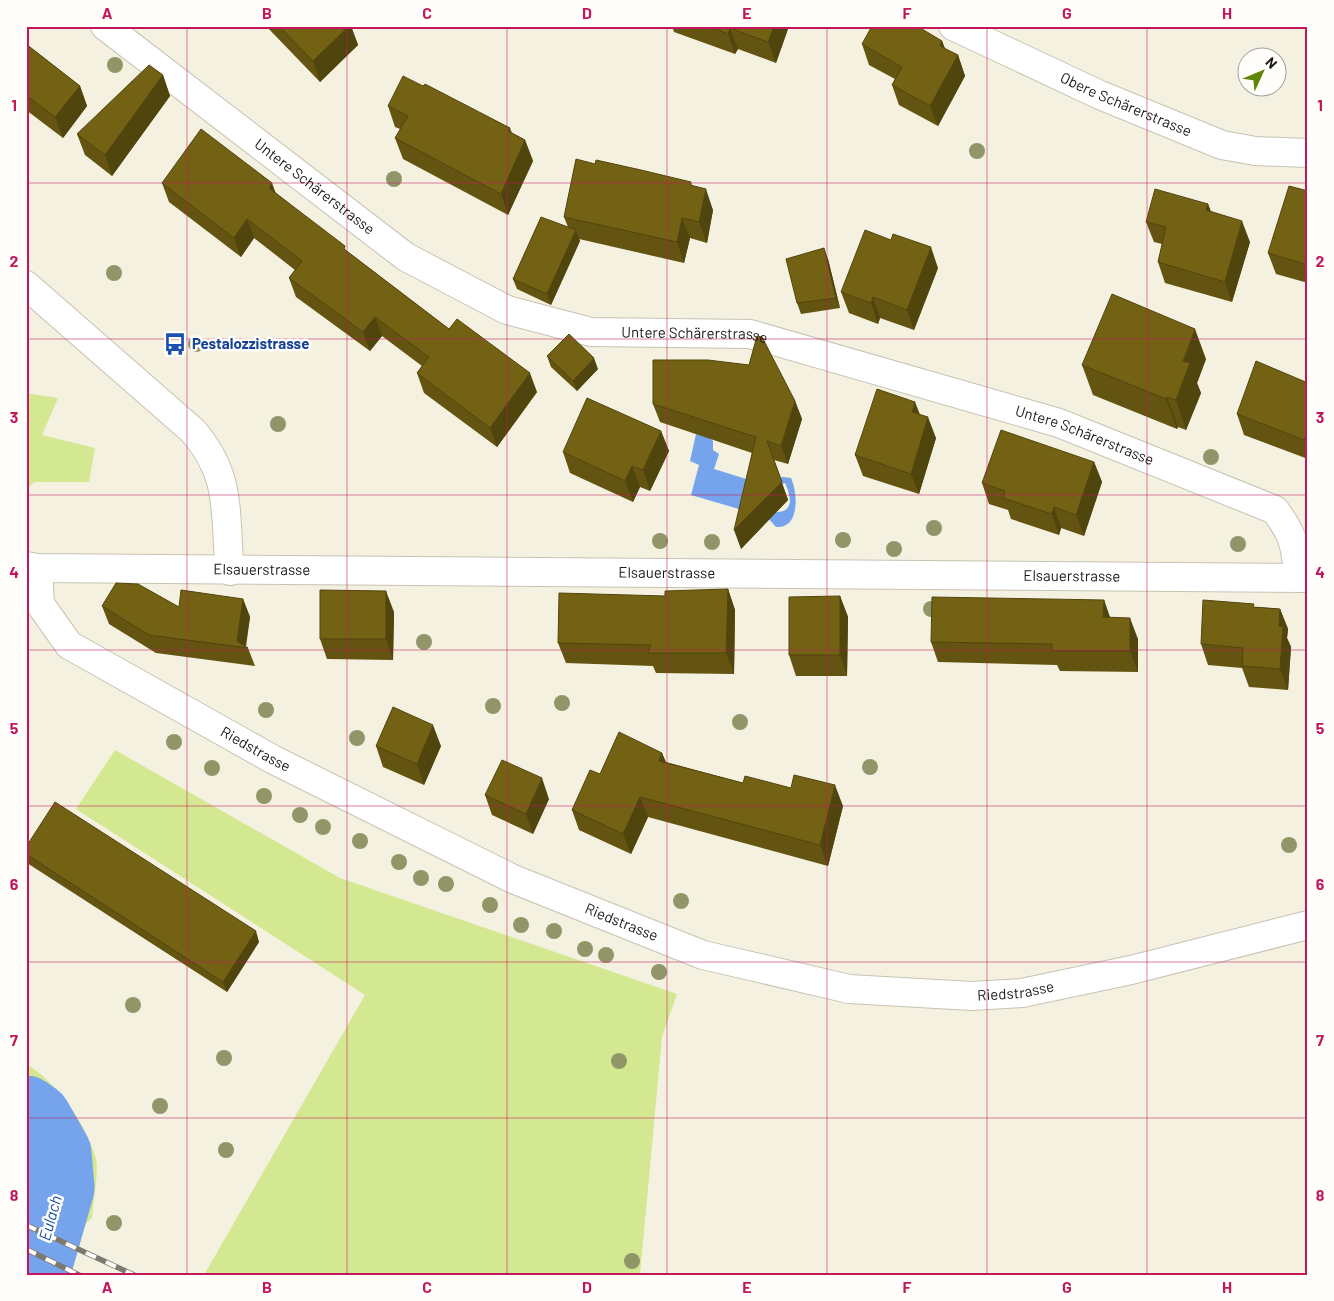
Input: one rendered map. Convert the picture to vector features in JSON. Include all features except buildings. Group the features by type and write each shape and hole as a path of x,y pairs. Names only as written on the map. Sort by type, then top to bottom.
{"street":[{"name":"Untere Schärerstrasse","path":"105,26 406,257 507,310 592,332 750,334 1059,423 1275,510 1290,530 1303,578"},
{"name":"Obere Schärerstrasse","path":"953,26 1100,95 1222,144 1255,151 1308,153"},
{"path":"26,285 186,424 208,448 220,471 225,492 230,571"},
{"name":"Elsauerstrasse","path":"32,567 230,571 648,572 1303,578"},
{"name":"Riedstrasse","path":"32,567 40,604 69,645 274,760 513,879 702,955 849,989 972,996 1022,993 1122,972 1308,925"}],"green space":[{"path":"26,393 58,398 42,435 95,448 89,482 34,482 26,491"},
{"path":"115,750 340,878 677,994 662,1037 640,1275 204,1275 365,995 76,809"},
{"path":"26,1064 49,1082 69,1106 86,1132 96,1159 92,1218 76,1232 26,1206"}],"water":[{"path":"696,434 709,437 713,441 713,450 719,454 714,469 756,482 783,477 791,478 796,501 793,516 784,526 776,527 762,511 749,512 691,495 699,465 690,461","holes":["785,483 790,497 789,506 787,509 776,512 780,485"]}],"waterway":[{"name":"Eulach","path":"26,1111 36,1118 56,1153 59,1188 34,1275"}],"railway":[{"path":"26,1225 134,1275"},
{"path":"26,1249 79,1275"}],"place":[{"name":"Pestalozzistrasse","path":"175,344"}]}
